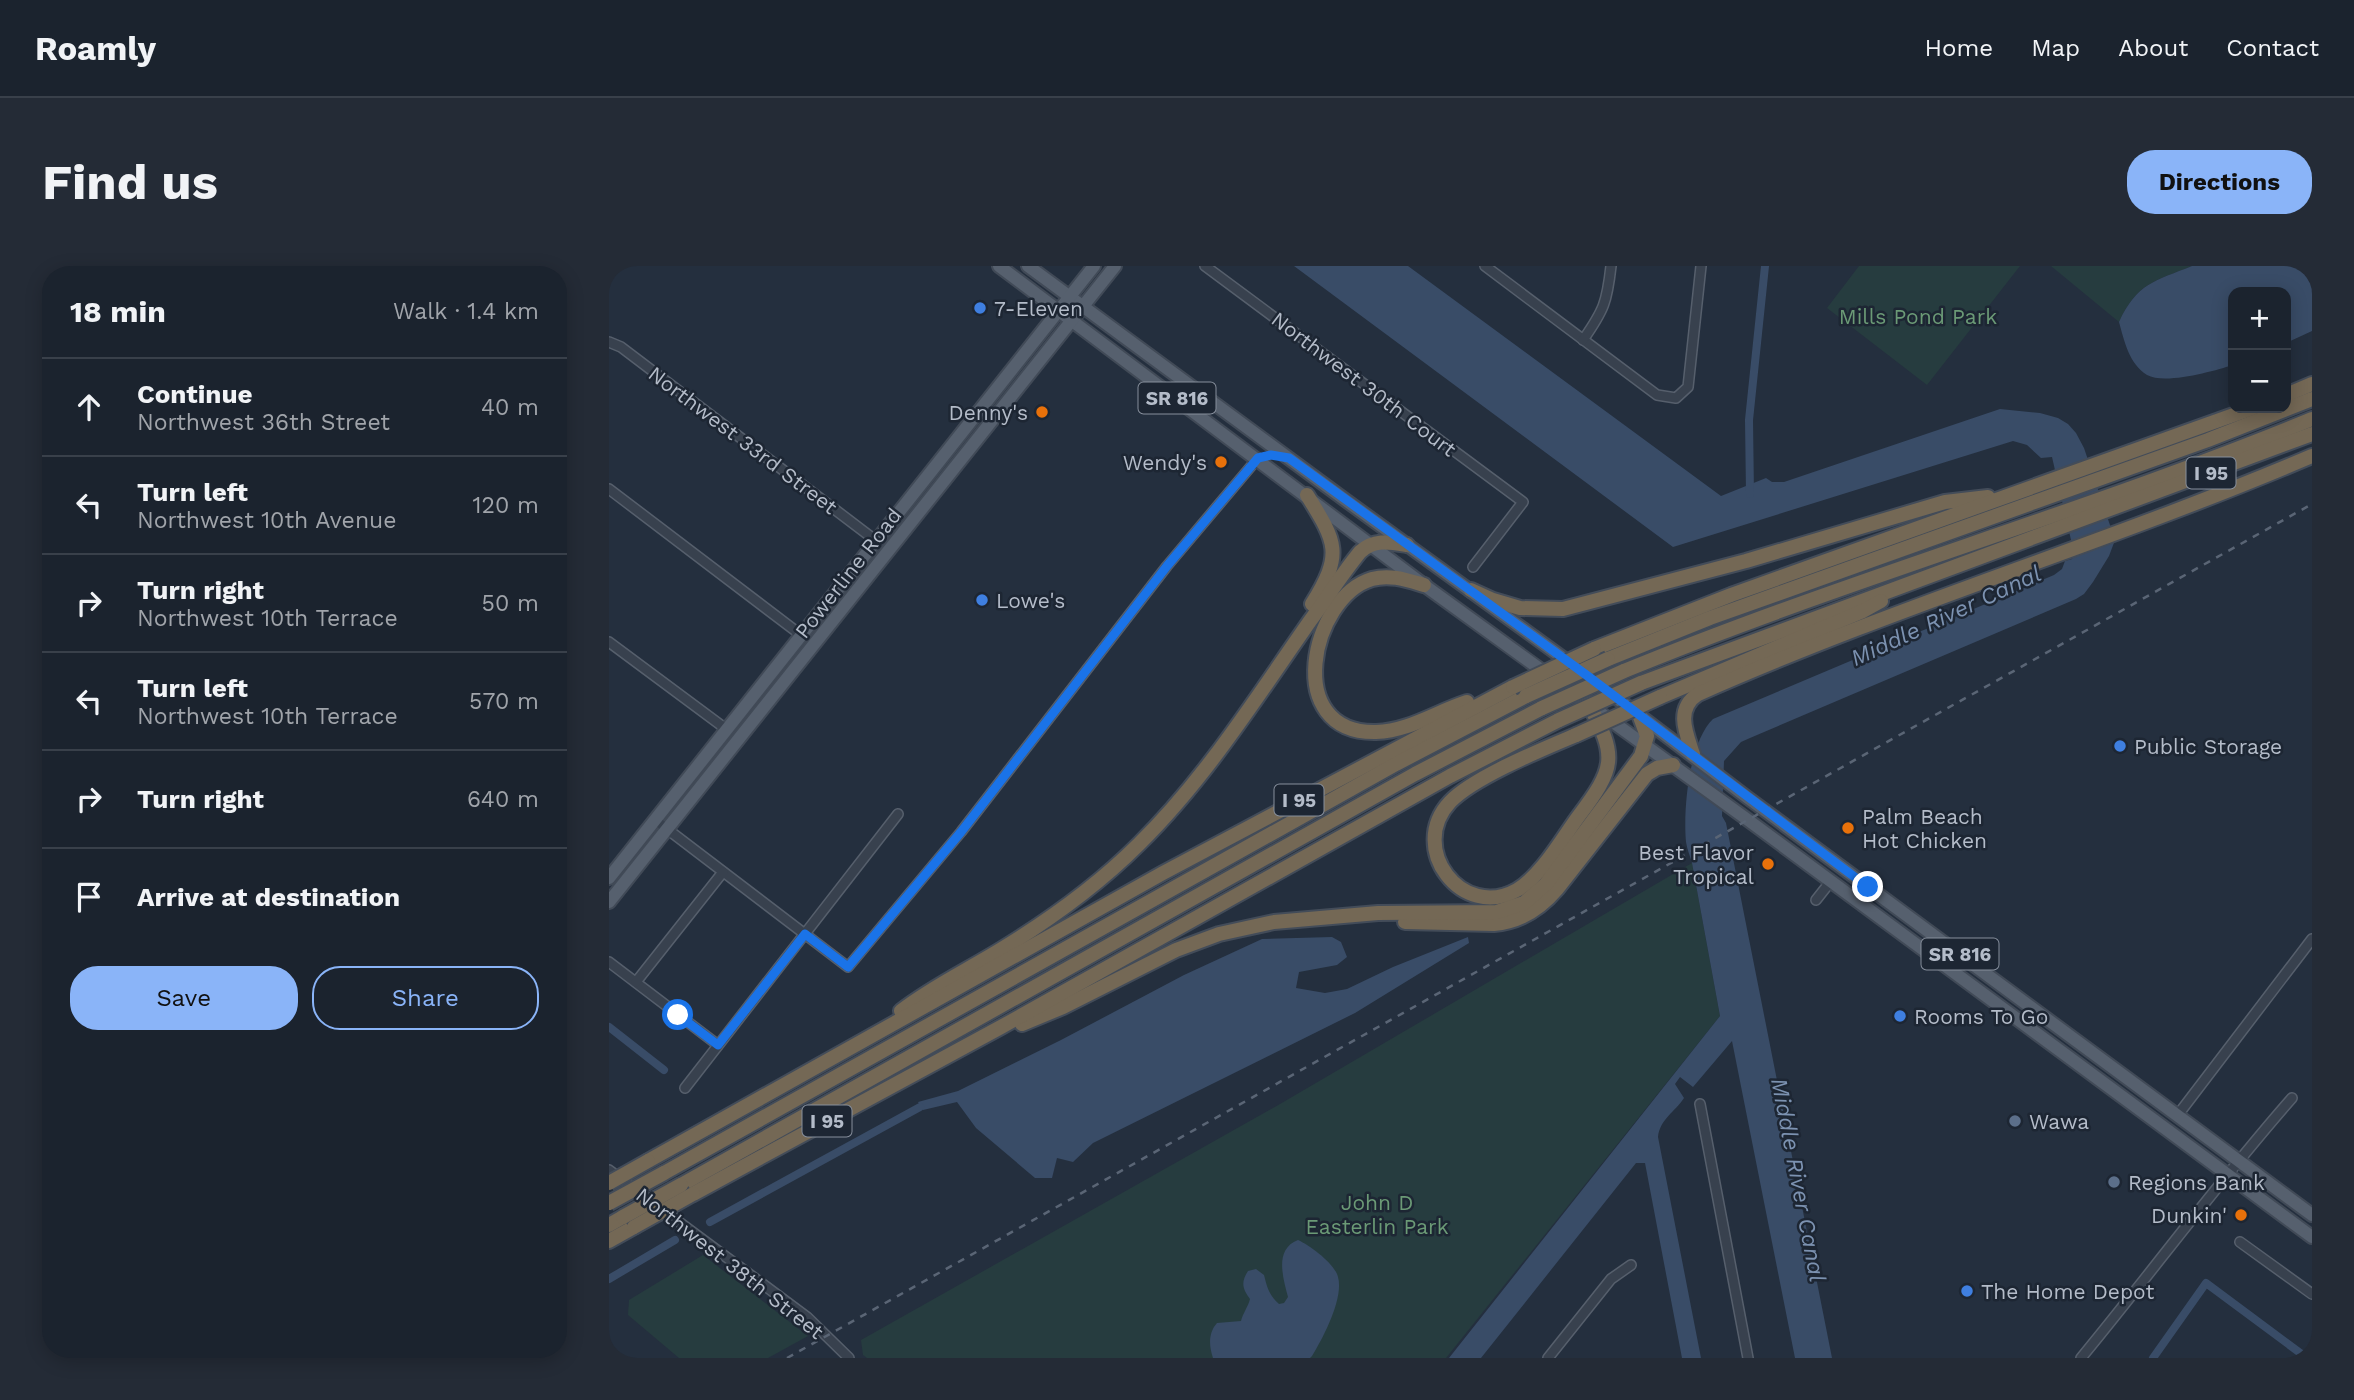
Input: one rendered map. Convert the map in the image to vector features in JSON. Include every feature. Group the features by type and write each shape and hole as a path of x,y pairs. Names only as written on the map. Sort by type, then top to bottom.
{"highway":[{"path":"2291,393 2312,384"},
{"path":"2095,472 2225,433 2312,400"},
{"name":"I 95","path":"609,1183 1191,858 1513,687 1594,649 1731,595 2013,494 2059,485 2241,413"},
{"path":"2107,503 2312,419"},
{"name":"I 95","path":"609,1241 629,1222 687,1190 962,1048 1483,758 1559,720 1640,683 1925,577 2070,516 2226,468 2312,434"},
{"path":"1693,754 1683,714 1688,703 1698,694 1820,643 2229,490 2312,456"},
{"path":"609,1203 1396,764 1526,696 1710,618 2059,485"},
{"path":"1471,590 1520,608 1563,609 1746,561 1945,502 2013,494"},
{"path":"1280,662 1325,583 1333,559 1328,529 1307,495"},
{"path":"687,1190 1116,942 1423,770 1542,708 1624,671 1728,631 2070,516"},
{"path":"864,1040 919,997 1036,927 1124,858 1159,824 1203,773 1356,557 1370,544 1384,542 1407,545"},
{"path":"1424,585 1398,577 1376,578 1358,585 1341,602 1324,632 1315,663 1317,692 1329,714 1344,725 1357,730 1392,730 1513,687"},
{"path":"1588,703 1603,730 1608,745 1606,773 1595,794 1538,870 1520,888 1497,896 1473,894 1453,882 1439,864 1434,845 1436,828 1445,808 1457,795 1576,735 1660,697 1863,611 1925,577"},
{"path":"962,1048 1063,1007 1164,955 1203,939 1260,925 1316,919 1378,913 1497,912 1517,906 1535,894 1550,878 1639,760 1646,745 1646,730 1639,714"},
{"path":"1316,919 1486,924 1509,922 1522,917 1543,904 1557,889 1647,774 1657,768 1676,767"},
{"path":"1116,942 1226,900"},
{"path":"898,1042 1000,964"},
{"path":"609,1225 629,1222"}],"main road":[{"name":"SR 816","path":"999,266 1424,585 1676,767 2312,1237"},
{"name":"SR 816","path":"1028,266 1639,714 1858,880 2312,1215"},
{"name":"Powerline Road","path":"609,878 1094,266"},
{"name":"Powerline Road","path":"609,902 1115,266"},
{"path":"1258,458 1271,455 1289,458"},
{"path":"933,468 932,480 936,492"},
{"path":"912,522 921,483"},
{"path":"816,644 813,631 819,611"},
{"path":"795,670 801,649 801,635"},
{"path":"1822,853 1831,866 1831,881 1845,877 1858,880"},
{"path":"1940,962 1959,964 1968,960"},
{"path":"2010,1014 2018,1010 2036,1010"},
{"path":"2156,1122 2165,1122 2177,1116"}],"street":[{"name":"Northwest 30th Court","path":"1205,266 1523,502 1473,567"},
{"path":"1485,266 1657,395 1676,398 1688,387 1701,266"},
{"path":"1583,340 1608,298 1611,266"},
{"name":"Northwest 33rd Street","path":"609,342 621,347 875,540"},
{"path":"654,819 848,967 961,832 1175,556 1258,458"},
{"path":"609,489 801,635"},
{"path":"609,642 726,729"},
{"path":"685,1088 898,814"},
{"path":"636,982 723,872"},
{"path":"1817,900 1831,881"},
{"path":"2177,1116 2312,939"},
{"path":"609,962 718,1045"},
{"path":"2081,1358 2238,1160 2292,1098"},
{"path":"1700,1104 1748,1358"},
{"name":"Northwest 38th Street","path":"609,1170 807,1317 849,1358"},
{"path":"2240,1242 2312,1294"},
{"path":"1548,1358 1611,1279 1631,1265"}],"green space":[{"name":"Mills Pond Park","path":"1859,266 2020,266 1927,385 1827,308"},
{"path":"2051,266 2192,266 2157,280 2140,291 2119,322"},
{"name":"John D Easterlin Park","path":"1692,863 1720,1016 1446,1358 867,1358 863,1355 861,1340 1280,1104"},
{"path":"703,1255 808,1336 768,1358 679,1358 628,1315 629,1300"}],"water":[{"path":"1294,266 1408,266 1721,496 1766,478 1772,482 1784,482 2000,409 2040,413 2058,418 2076,433 2084,448 2115,540 2109,556 2084,594 1741,742 1724,761 1722,816 1726,823 1832,1358 1795,1358 1732,1041 1693,1087 1680,1077 1675,1084 1684,1098 1665,1120 1658,1137 1701,1358 1682,1358 1645,1163 1636,1163 1481,1358 1449,1358 1720,1016 1686,842 1689,777 1698,743 1705,730 1713,719 2054,575 2062,569 2065,561 2072,559 2074,553 2052,457 2041,458 2027,445 2013,441 1673,547"},
{"path":"2192,266 2312,266 2312,331 2291,341 2291,287 2228,287 2228,366 2177,378 2155,378 2136,365 2125,344 2119,322 2140,291 2157,280"},
{"path":"1332,937 1341,942 1347,957 1337,965 1299,972 1296,988 1325,993 1347,989 1468,937 1469,943 1355,1013 1093,1143 1073,1162 1057,1158 1052,1178 1035,1178 976,1128 957,1102 923,1110 918,1102 958,1091 1184,975 1262,939"},
{"path":"1298,1240 1327,1261 1338,1277 1335,1306 1312,1356 1213,1358 1210,1340 1214,1327 1217,1323 1241,1321 1248,1305 1250,1299 1243,1285 1248,1271 1256,1269 1264,1275 1273,1297 1279,1304 1284,1303 1288,1297 1283,1257 1290,1244"}],"waterway":[{"path":"1750,494 1749,420 1765,266"},
{"path":"609,1027 664,1070"},
{"path":"710,1222 920,1107"},
{"path":"609,1279 675,1240"},
{"path":"2153,1358 2206,1283 2307,1358"}],"railway":[{"path":"787,1358 2312,504"}],"place":[{"name":"7-Eleven","path":"980,308"},
{"name":"Denny's","path":"1042,412"},
{"name":"Wendy's","path":"1221,462"},
{"name":"Lowe's","path":"982,600"},
{"name":"Public Storage","path":"2120,746"},
{"name":"Palm Beach Hot Chicken","path":"1848,828"},
{"name":"Best Flavor Tropical","path":"1768,864"},
{"name":"Rooms To Go","path":"1900,1016"},
{"name":"Wawa","path":"2015,1121"},
{"name":"Regions Bank","path":"2114,1182"},
{"name":"Dunkin'","path":"2241,1215"},
{"name":"The Home Depot","path":"1967,1291"}],"route":[{"path":"678,1015 718,1045 805,934 848,967 961,832 1207,516 1258,458 1271,455 1289,458 1693,754 1868,887"}],"water label":[{"name":"Middle River Canal","path":"1946,616"},
{"name":"Middle River Canal","path":"1798,1180"}]}
